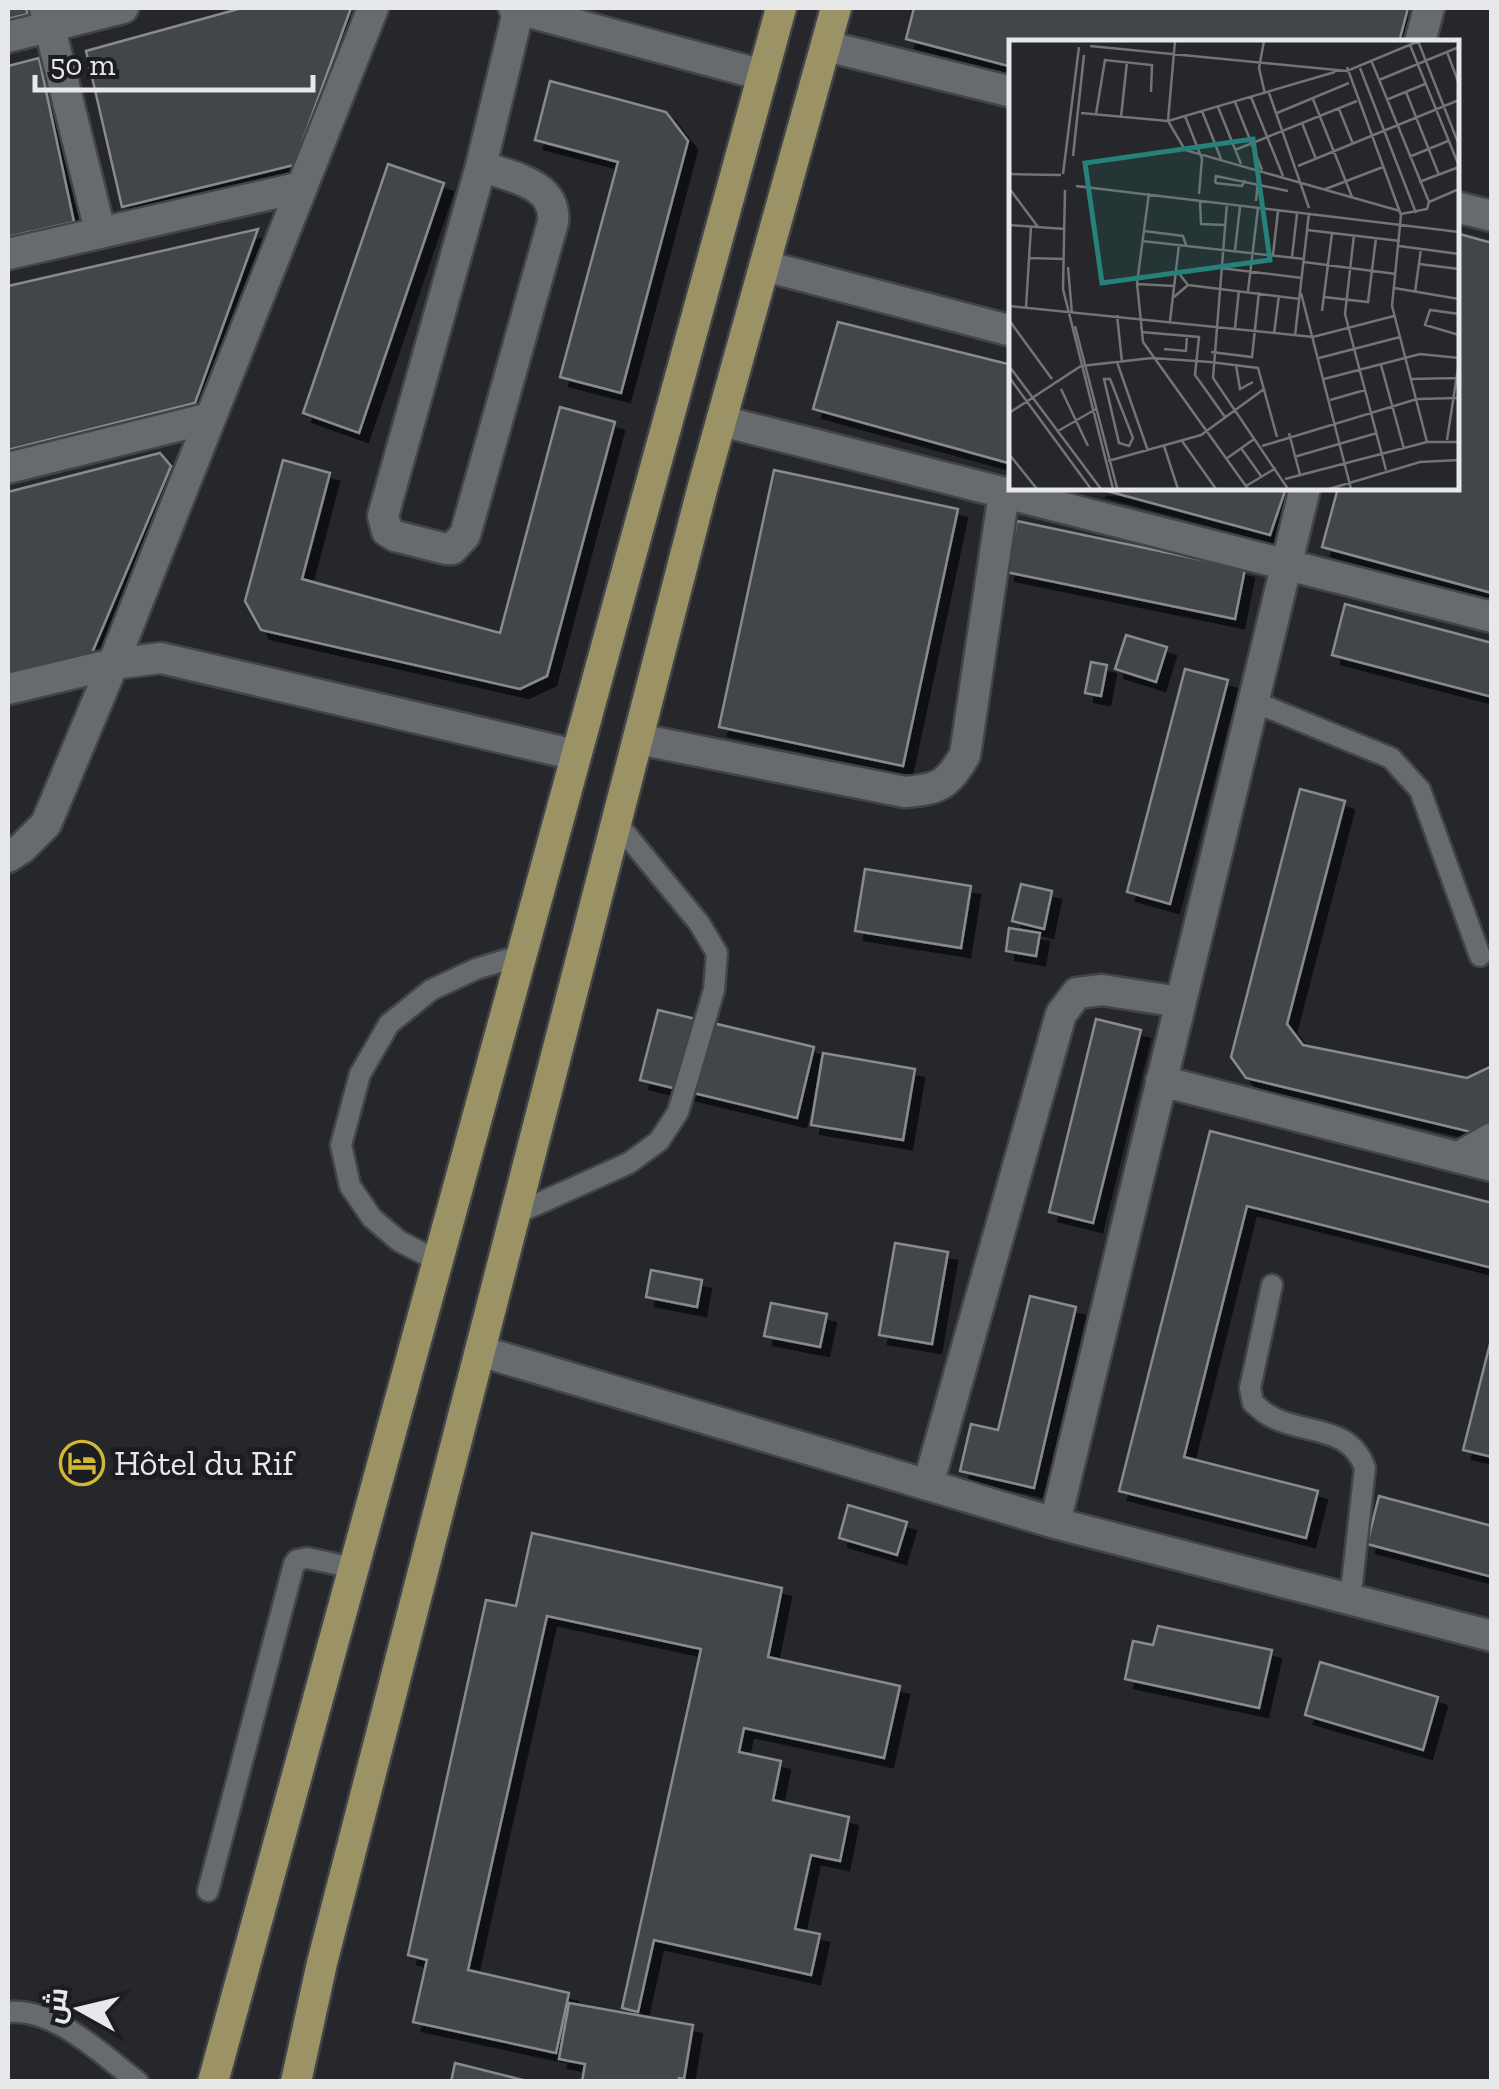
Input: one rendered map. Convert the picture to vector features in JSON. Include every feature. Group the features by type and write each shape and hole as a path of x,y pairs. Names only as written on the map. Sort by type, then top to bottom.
{"main road":[{"path":"213,2082 781,8"},
{"path":"296,2082 327,1944 616,822 836,8"}],"street":[{"path":"8,37 48,17 123,8"},
{"path":"8,857 46,824 373,8"},
{"path":"481,166 547,194 554,208 553,222 465,535 452,549 446,549 388,532 383,516 481,166 517,8 762,74"},
{"path":"1421,40 1429,8"},
{"path":"48,17 100,231"},
{"path":"826,46 1009,91"},
{"path":"8,254 302,187"},
{"path":"1459,207 1492,216"},
{"path":"765,266 1009,330"},
{"path":"8,468 210,418"},
{"path":"722,421 1492,617"},
{"path":"1055,1523 1304,490"},
{"path":"638,740 905,792 931,790 950,780 965,755 1004,493"},
{"path":"8,689 113,664 161,658 576,756"},
{"path":"928,1485 1061,1014 1077,993 1090,991 1180,1002"},
{"path":"1161,1081 1492,1166"},
{"path":"1459,1157 1492,1138"},
{"path":"480,1351 1055,1523 1492,1636"}],"lane":[{"path":"1252,701 1392,758 1420,790 1480,956"},
{"path":"515,1214 630,1163 659,1142 678,1112 714,990 716,953 699,924 616,822"},
{"path":"438,1261 398,1241 372,1218 350,1186 341,1146 360,1074 389,1024 431,990 476,969 522,955"},
{"path":"1272,1285 1250,1388 1252,1403 1272,1418 1346,1440 1360,1454 1365,1468 1350,1601"},
{"path":"208,1891 294,1564 307,1558 354,1568"},
{"path":"8,2012 44,2016 138,2082"}],"building":[{"path":"8,8 26,8 28,14 8,19"},
{"path":"242,8 351,8 294,165 122,207 86,51"},
{"path":"914,8 1408,8 1400,40 1009,40 1009,66 906,39"},
{"path":"39,58 74,222 8,237 8,66"},
{"path":"550,81 666,112 688,141 621,393 560,377 618,162 535,140"},
{"path":"388,164 444,183 359,433 303,413"},
{"path":"258,229 195,403 8,450 8,286"},
{"path":"1459,234 1492,243 1492,593 1322,547 1337,490 1459,490"},
{"path":"838,322 1009,364 1009,463 813,409"},
{"path":"560,407 615,422 547,676 520,689 261,630 245,601 283,460 330,473 302,579 500,633"},
{"path":"160,453 171,466 92,653 8,673 8,492"},
{"path":"774,470 958,509 903,766 719,727"},
{"path":"1103,490 1285,490 1270,535"},
{"path":"1017,521 1245,569 1235,619 1006,572"},
{"path":"1345,604 1492,643 1492,697 1332,655"},
{"path":"1126,635 1167,647 1156,682 1115,669"},
{"path":"1091,662 1107,665 1101,696 1085,693"},
{"path":"1185,669 1228,680 1170,904 1127,892"},
{"path":"1300,789 1345,801 1287,1024 1303,1045 1467,1078 1492,1066 1492,1121 1471,1132 1246,1078 1231,1057"},
{"path":"865,869 971,886 961,948 855,931"},
{"path":"1021,884 1052,891 1044,929 1012,921"},
{"path":"1009,928 1040,933 1036,956 1006,951"},
{"path":"658,1010 814,1047 797,1118 640,1080"},
{"path":"1096,1019 1141,1030 1093,1223 1049,1212"},
{"path":"823,1053 915,1069 903,1140 811,1125"},
{"path":"1210,1131 1492,1203 1492,1268 1247,1206 1184,1457 1318,1491 1306,1538 1119,1491"},
{"path":"895,1243 948,1252 932,1344 879,1335"},
{"path":"651,1270 702,1280 697,1307 646,1297"},
{"path":"1030,1296 1076,1307 1034,1488 960,1471 971,1424 998,1430"},
{"path":"771,1303 827,1314 820,1347 764,1336"},
{"path":"1492,1336 1492,1457 1463,1450"},
{"path":"1379,1496 1492,1526 1492,1577 1367,1544"},
{"path":"848,1505 907,1522 897,1555 839,1538"},
{"path":"532,1533 782,1588 768,1657 900,1686 884,1758 744,1728 739,1752 781,1761 773,1800 849,1817 840,1861 811,1855 795,1929 820,1934 811,1975 654,1940 638,2012 622,2008 701,1649 547,1616 468,1970 569,1993 556,2053 413,2022 427,1960 408,1955 486,1600 516,1606"},
{"path":"1158,1626 1272,1650 1259,1708 1125,1679 1133,1641 1153,1645"},
{"path":"1320,1662 1438,1697 1423,1750 1305,1715"},
{"path":"569,2003 693,2025 684,2079 582,2082 585,2064 559,2059"},
{"path":"455,2063 531,2082 451,2082"}],"place":[{"name":"Hôtel du Rif","path":"82,1463"}]}
